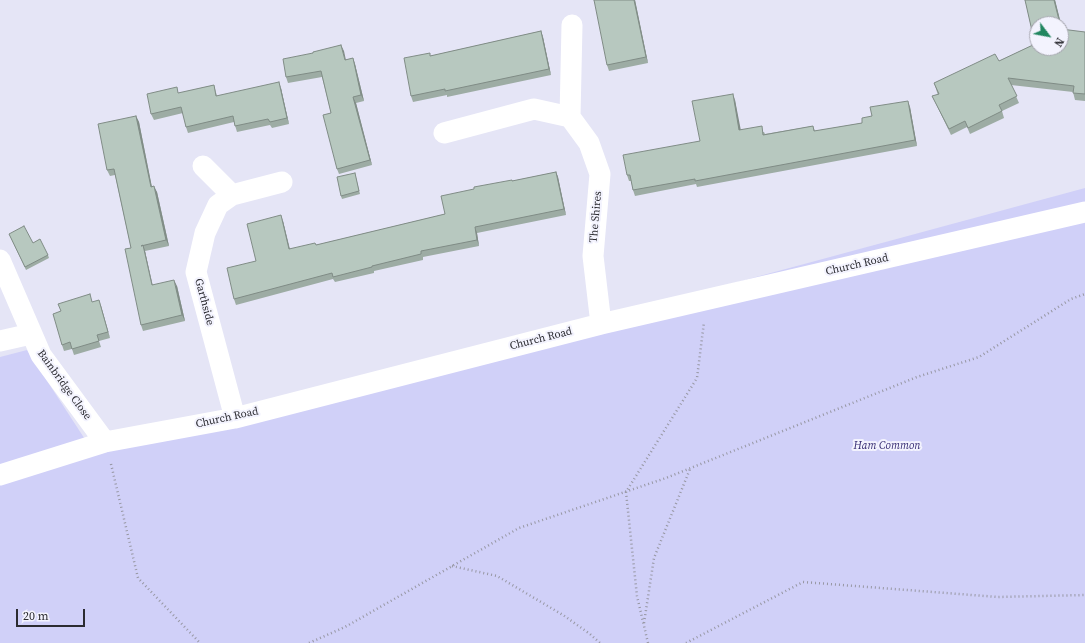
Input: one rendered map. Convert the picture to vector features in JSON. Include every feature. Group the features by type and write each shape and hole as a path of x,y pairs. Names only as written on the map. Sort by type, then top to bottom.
{"street":[{"path":"444,133 534,109 570,117 572,26"},
{"name":"The Shires","path":"570,117 589,144 600,174 593,256 602,324"},
{"path":"203,166 232,195"},
{"name":"Garthside","path":"235,418 196,272 204,233 218,205 232,195 282,182"},
{"name":"Church Road","path":"0,475 106,442 235,418 602,324 1085,212"},
{"name":"Bainbridge Close","path":"0,260 41,355 106,442"},
{"path":"0,341 31,334"}],"path":[{"path":"309,643 345,627 520,528 690,469 917,377 978,358 1071,299 1085,294"},
{"path":"648,643 637,596 626,492 697,378 706,300"},
{"path":"106,442 138,578 200,643"},
{"path":"644,626 654,558 690,469"},
{"path":"452,566 497,576 563,615 600,643"},
{"path":"686,643 803,582 998,596 1085,595"}],"green space":[{"name":"Ham Common","path":"1085,188 1085,643 0,643 0,357 27,350 90,447 235,418"}],"building":[{"path":"594,0 634,0 646,57 607,65"},
{"path":"1025,0 1054,0 1058,16 1029,16 1029,18"},
{"path":"1069,30 1085,32 1085,94 1073,93 1074,86 1008,78 1017,96 999,105 1002,111 968,128 965,121 949,129 932,96 939,94 934,83 995,54 999,61 1029,47 1029,56 1069,56"},
{"path":"541,31 549,69 445,91 445,89 411,96 404,58 430,53 430,56"},
{"path":"341,45 345,60 353,58 361,95 353,97 370,160 337,169 323,115 331,113 321,71 286,77 283,59 313,53"},
{"path":"279,82 287,118 270,122 268,119 235,126 233,116 186,127 181,107 151,114 147,94 177,87 178,93 214,85 216,96"},
{"path":"733,94 739,130 762,126 763,135 813,126 814,131 862,123 862,118 872,116 870,107 908,101 915,140 695,181 695,179 633,190 630,175 627,175 623,155 700,141 692,101"},
{"path":"136,116 151,187 154,186 166,240 143,245 152,285 174,280 182,315 141,325 125,249 131,248 114,169 107,170 98,124"},
{"path":"556,172 564,209 475,227 477,240 421,251 421,254 372,267 333,277 332,273 234,299 227,268 256,261 247,224 281,215 289,249 315,243 316,245 445,214 441,196 474,189 474,187"},
{"path":"355,173 359,191 341,196 337,177"},
{"path":"24,226 33,243 40,239 48,255 25,267 9,234"},
{"path":"90,294 92,302 99,300 108,332 97,335 99,341 72,349 70,342 62,345 53,314 61,311 58,304"}]}
